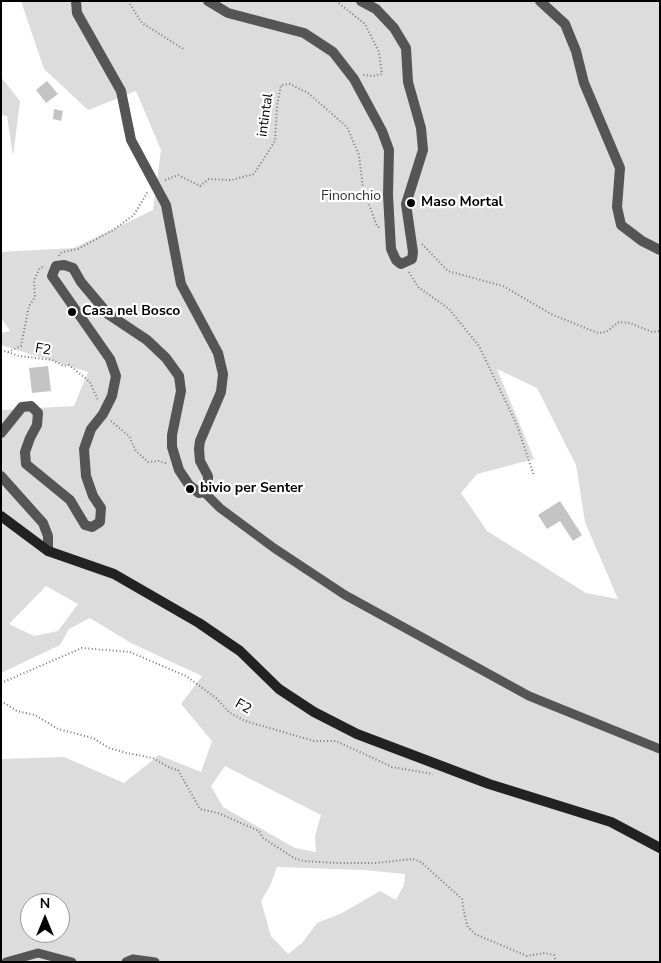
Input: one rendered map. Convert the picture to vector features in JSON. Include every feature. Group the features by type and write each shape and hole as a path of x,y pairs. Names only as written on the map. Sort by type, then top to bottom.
{"main road":[{"path":"1,516 48,551 114,574 160,599 240,651 279,689 314,712 356,734 488,784 611,822 660,848"}],"street":[{"path":"1,432 22,407 31,406 38,413 37,425 25,452 26,464 65,495 85,525 92,527 100,522 102,515 86,476 84,450 91,429 103,414 112,396 116,376 110,359 100,342 55,282 52,271 56,266 64,265 73,268 81,282 108,314 146,340 166,358 179,376 181,391 172,435 172,447 179,470 189,485 199,493 204,492 208,487 208,476 200,461 200,441 221,392 223,374 218,353 181,284 166,205 131,140 121,91 77,13 76,1"},
{"path":"208,1 228,13 304,33 333,52 354,79 382,132 389,150 391,249 396,260 401,264 412,259 413,252 408,231 407,198 420,162 423,139 408,82 406,48 394,28 376,9 361,1"},
{"path":"540,1 565,24 576,51 584,82 620,168 617,207 621,225 642,242 660,250"},
{"path":"1,476 43,523 48,536 48,551"},
{"path":"204,492 220,508 274,548 345,595 529,696 660,749"},
{"path":"6,962 38,953 72,962"},
{"path":"126,962 133,959 155,962"}],"path":[{"path":"128,1 142,23 185,50"},
{"path":"336,1 365,24 379,52 382,74 374,76 357,72"},
{"name":"intintal","path":"54,261 62,252 78,249 113,230 134,215 142,198 156,184 178,175 200,186 209,179 231,180 254,174 275,141 277,106 281,85 290,84 308,93 347,127 359,155 363,189 377,226 390,236"},
{"path":"408,231 417,235 434,258 448,271 503,286 551,314 598,333 606,332 619,322 630,323 652,332 660,331"},
{"path":"407,262 410,274 418,287 449,309 479,346 517,425 534,476"},
{"path":"8,352 21,346 29,306 35,297 34,280 40,268 47,264"},
{"name":"F2","path":"1,350 19,356 52,360 64,366 69,365 94,386 103,414"},
{"path":"103,414 129,436 136,451 148,462 158,461 179,470"},
{"name":"F2","path":"1,683 82,648 130,652 169,667 201,686 230,714 245,721 314,742 336,741 392,768 438,775"},
{"path":"1,700 17,712 35,716 58,729 93,738 109,748 153,758 178,770 200,809 218,813 259,831 263,838 294,858 303,861 338,863 376,863 413,859 421,862 462,899 465,918 475,934 527,956 546,953 554,955 556,962"}],"green space":[{"name":"Finonchio","path":"21,1 660,1 660,962 1,962 1,759 64,757 124,783 159,755 201,772 212,741 181,704 202,676 131,643 90,618 69,629 60,645 1,673 1,410 74,406 88,372 1,345 1,333 10,331 1,318 1,252 74,248 153,210 161,150 136,91 88,110 44,69","holes":["497,369 537,388 576,465 585,522 618,599 586,593 487,531 461,493 477,474 534,459","46,586 78,604 58,631 34,636 9,624","225,766 321,815 315,836 316,852 295,848 223,807 211,786","277,867 364,870 405,874 404,885 396,900 380,891 342,913 317,923 302,943 288,954 271,936 261,901 271,884"]},
{"path":"1,77 20,101 13,156 7,116 1,115"}],"building":[{"path":"47,81 58,94 46,103 36,90"},
{"path":"54,109 63,111 61,121 53,119"},
{"path":"48,366 51,391 32,393 29,368"},
{"path":"560,501 582,535 573,541 560,521 547,529 538,515"}],"place":[{"name":"Maso Mortal","path":"411,203"},
{"name":"Casa nel Bosco","path":"72,312"},
{"name":"bivio per Senter","path":"190,489"}]}
